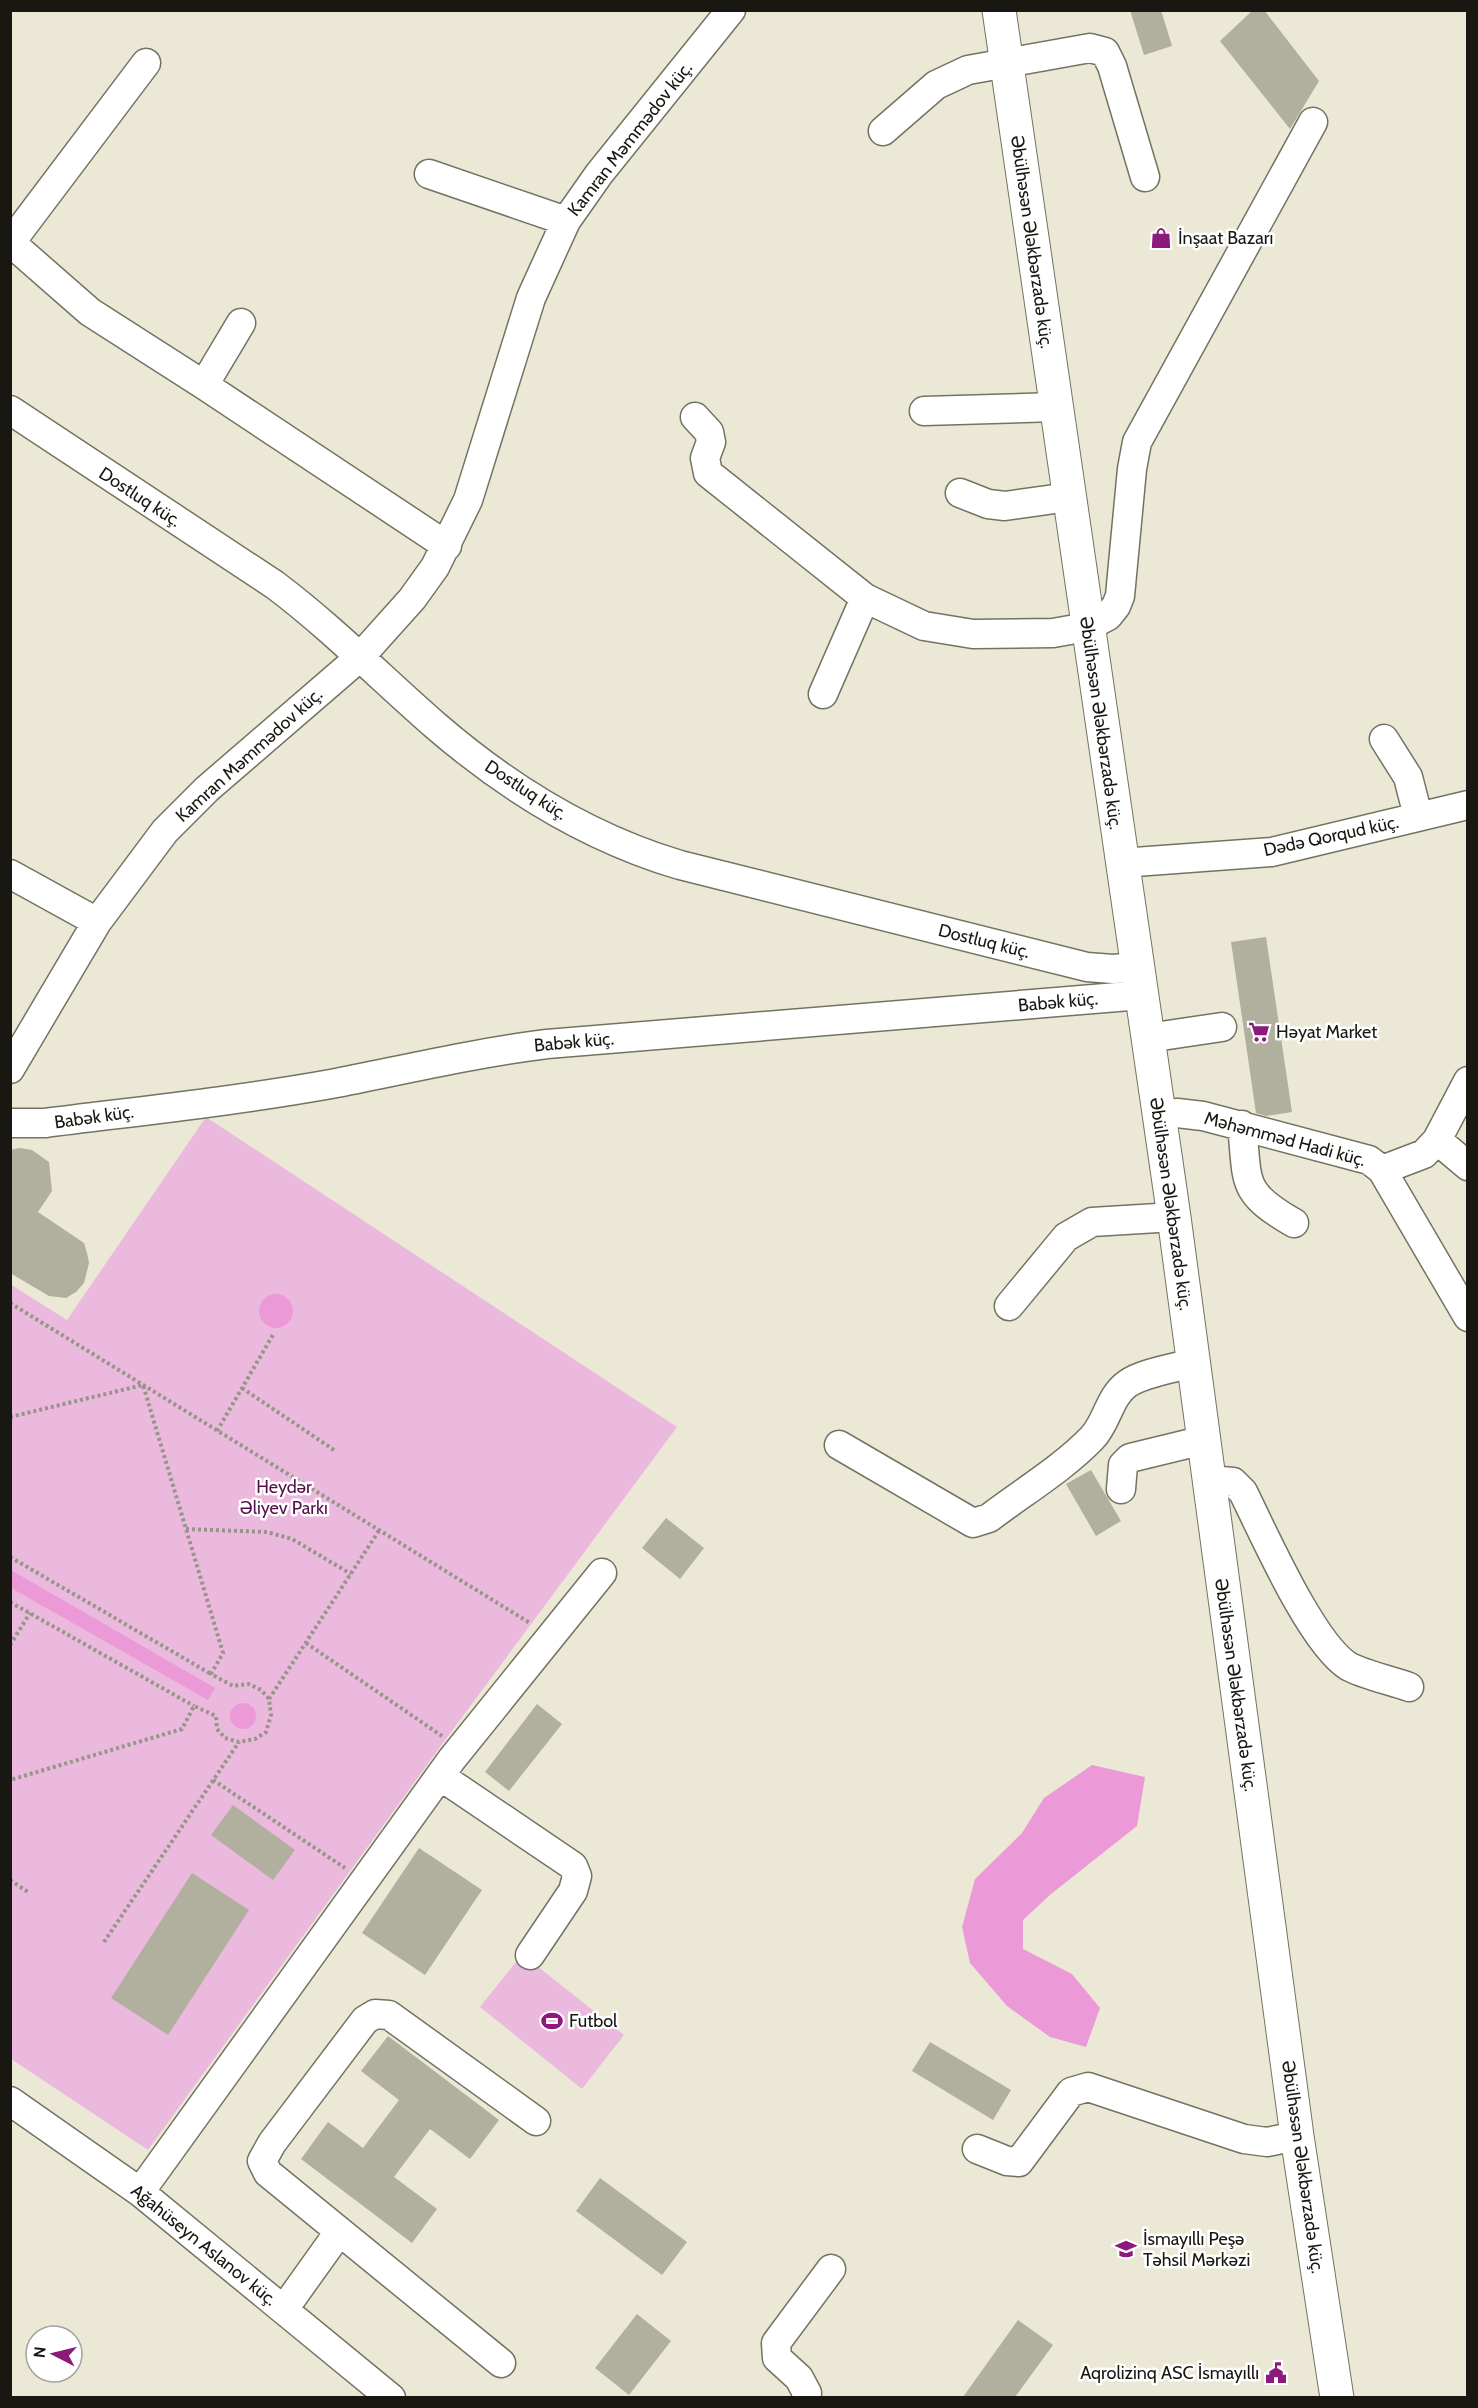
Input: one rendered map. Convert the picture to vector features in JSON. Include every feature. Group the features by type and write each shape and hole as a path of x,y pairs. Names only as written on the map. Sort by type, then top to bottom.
{"main road":[{"name":"Əbülhəsən Ələkbərzadə küç.","path":"999,10 1174,1217 1297,2136 1337,2397"}],"street":[{"name":"Kamran Məmmədov küç.","path":"10,1069 97,922 165,831 207,789 360,657 412,599 447,546 468,500 531,298 566,221 599,174 730,10"},
{"path":"883,131 936,85 968,70 1006,61 1090,48 1105,52 1112,66 1145,177"},
{"path":"146,63 11,242 90,312 447,546"},
{"path":"694,417 709,432 711,442 705,458 708,473 865,598 924,626 974,634 1053,633 1087,627 1108,616 1120,596 1132,469 1137,442 1313,122"},
{"path":"429,174 566,221"},
{"path":"204,385 241,323"},
{"path":"924,411 1056,407"},
{"name":"Dostluq küç.","path":"10,410 275,585 311,613 438,728 534,800 562,816 649,856 1087,967 1113,969 1139,981"},
{"path":"960,493 988,504 1005,506 1069,497"},
{"path":"823,694 865,598"},
{"path":"1384,740 1408,777 1418,816"},
{"name":"Dədə Qorqud küç.","path":"1121,863 1272,852 1467,805"},
{"path":"10,874 97,922"},
{"name":"Babək küç.","path":"10,1124 45,1123 271,1094 500,1050 547,1044 1139,981"},
{"path":"1148,1038 1222,1026"},
{"path":"1382,1170 1424,1154 1437,1140 1467,1081"},
{"name":"Məhəmməd Hadi küç.","path":"1159,1114 1178,1113 1203,1116 1370,1160 1382,1170 1467,1317"},
{"path":"1242,1125 1248,1184 1267,1208 1294,1223"},
{"path":"1437,1140 1467,1166"},
{"path":"1009,1306 1066,1237 1092,1222 1174,1217"},
{"path":"839,1445 973,1522 989,1518 1079,1450 1094,1436 1117,1395 1126,1384 1193,1363"},
{"path":"1121,1489 1123,1465 1130,1458 1204,1440"},
{"path":"1209,1480 1233,1482 1243,1492 1301,1605 1322,1640 1348,1666 1409,1687"},
{"path":"140,2192 451,1761 602,1573"},
{"path":"451,1761 573,1866 577,1876 573,1891 530,1955"},
{"path":"501,2363 268,2173 262,2162 272,2143 364,2020 375,2014 389,2015 536,2121"},
{"path":"977,2149 1007,2161 1019,2162 1071,2092 1088,2087 1244,2139 1267,2142 1297,2136"},
{"name":"Ağahüseyn Aslanov küç.","path":"10,2101 140,2192 391,2397"},
{"path":"284,2308 339,2232"},
{"path":"806,2397 807,2393 799,2378 777,2358 776,2343 831,2269"}],"path":[{"path":"10,1303 551,1636"},
{"path":"217,1431 274,1333"},
{"path":"10,1417 143,1385"},
{"path":"143,1385 223,1653 211,1674"},
{"path":"242,1388 334,1450"},
{"path":"186,1529 267,1532 292,1539 351,1574"},
{"path":"269,1699 380,1529"},
{"path":"10,1557 232,1686 249,1684 261,1690 269,1699 271,1715 266,1732 255,1739 239,1742 225,1738 217,1729 216,1716 194,1706 10,1602"},
{"path":"10,1646 30,1613"},
{"path":"306,1643 451,1761"},
{"path":"10,1780 182,1729 194,1706"},
{"path":"104,1942 239,1742"},
{"path":"213,1780 364,1881"},
{"path":"10,1880 28,1892"}],"green space":[{"name":"Heydər Əliyev Parkı","path":"206,1117 677,1427 440,1747 148,2150 11,2059 10,1284 67,1320"},
{"name":"Futbol","path":"522,1954 624,2035 582,2089 480,2007"}],"shaded area":[{"path":"276,1294 288,1299 293,1311 288,1323 276,1328 264,1323 259,1311 264,1299"},
{"path":"11,1570 215,1688 208,1700 11,1588"},
{"path":"243,1703 252,1707 256,1716 252,1725 243,1729 234,1725 230,1716 234,1707"},
{"path":"1092,1765 1145,1777 1137,1826 1051,1894 1023,1920 1023,1949 1072,1974 1100,2008 1086,2047 1050,2037 1007,2006 970,1963 962,1927 975,1879 1022,1833 1044,1798"}],"building":[{"path":"1130,10 1161,10 1172,46 1144,55"},
{"path":"1253,10 1264,10 1319,81 1290,129 1220,41"},
{"path":"1266,937 1292,1112 1266,1116 1256,1113 1231,942"},
{"path":"20,1148 32,1150 49,1162 52,1191 38,1212 84,1243 89,1263 84,1283 66,1298 49,1296 10,1273 10,1150"},
{"path":"1091,1470 1121,1521 1096,1536 1066,1484"},
{"path":"666,1518 704,1548 680,1579 642,1548"},
{"path":"537,1704 562,1724 509,1791 485,1772"},
{"path":"233,1805 295,1850 273,1880 211,1835"},
{"path":"419,1848 482,1890 425,1975 362,1933"},
{"path":"192,1873 249,1910 168,2035 111,1998"},
{"path":"388,2036 499,2120 470,2159 430,2129 394,2177 437,2209 412,2243 301,2159 328,2122 363,2148 399,2100 361,2071"},
{"path":"930,2042 1011,2090 993,2120 912,2071"},
{"path":"600,2178 687,2242 662,2275 576,2211"},
{"path":"637,2314 671,2341 629,2395 595,2368"},
{"path":"1018,2320 1053,2345 1015,2397 963,2397"}],"place":[{"name":"İnşaat Bazarı","path":"1161,238"},
{"name":"Həyat Market","path":"1259,1032"},
{"name":"Futbol","path":"552,2021"},
{"name":"İsmayıllı Peşə Təhsil Mərkəzi","path":"1126,2249"},
{"name":"Aqrolizinq ASC İsmayıllı","path":"1276,2373"}]}
